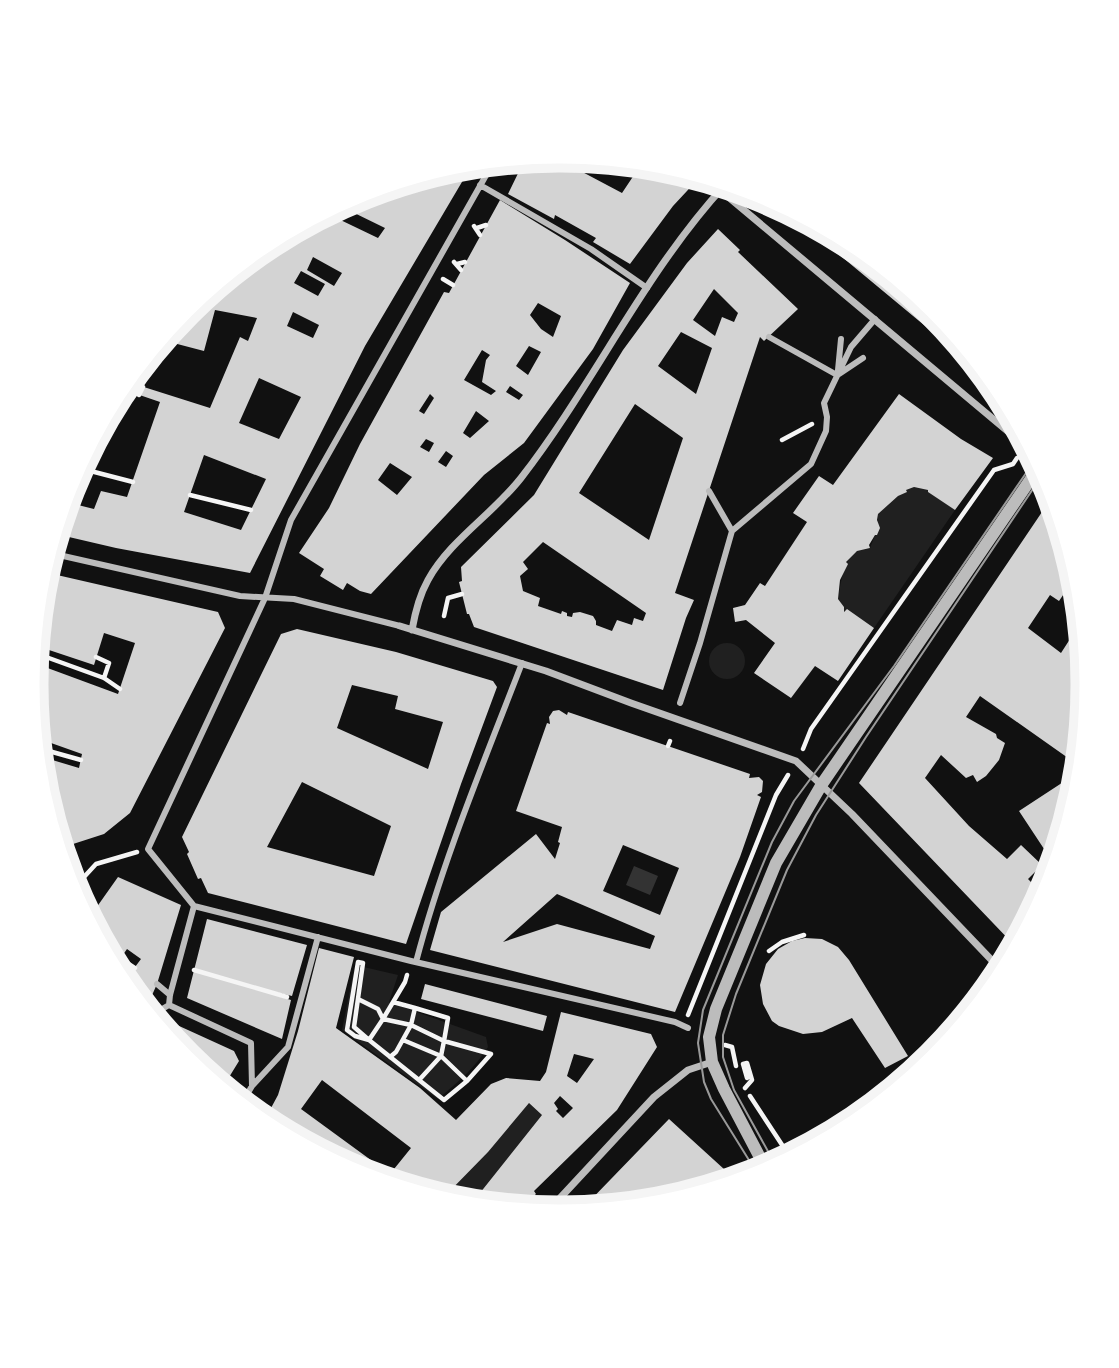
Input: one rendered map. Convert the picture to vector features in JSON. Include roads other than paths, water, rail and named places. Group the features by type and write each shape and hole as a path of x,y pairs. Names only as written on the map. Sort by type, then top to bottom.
{"street":[{"path":"487,174 291,520 265,598 148,849 194,906 686,1027"},
{"path":"480,185 591,248 647,288"},
{"path":"412,631 416,608 427,581 440,561 520,479 647,288 717,194"},
{"path":"740,201 1010,433"},
{"path":"680,703 732,531 811,464 820,449 826,430 824,402 852,347 874,319"},
{"path":"769,337 837,375"},
{"path":"837,375 841,339"},
{"path":"837,375 863,358"},
{"path":"761,1159 712,1062 709,1037 716,1009 776,863 822,784 1032,478"},
{"path":"709,491 732,531"},
{"path":"60,555 240,596 293,599 400,626 522,663 796,761 822,784 993,962"},
{"path":"413,961 470,794 522,663"},
{"path":"169,1004 194,906"},
{"path":"247,1094 288,1047 318,937"},
{"path":"157,985 170,995"},
{"path":"169,1004 251,1043 252,1086"},
{"path":"160,1010 169,1004"},
{"path":"558,1200 654,1097 688,1070 712,1062"}],"tram line":[{"path":"750,1162 711,1099 704,1082 698,1043 703,1010 772,842 794,801 894,666 1028,470"},
{"path":"770,1155 734,1090 723,1057 723,1035 736,994 787,870 816,815 1035,485"}]}
